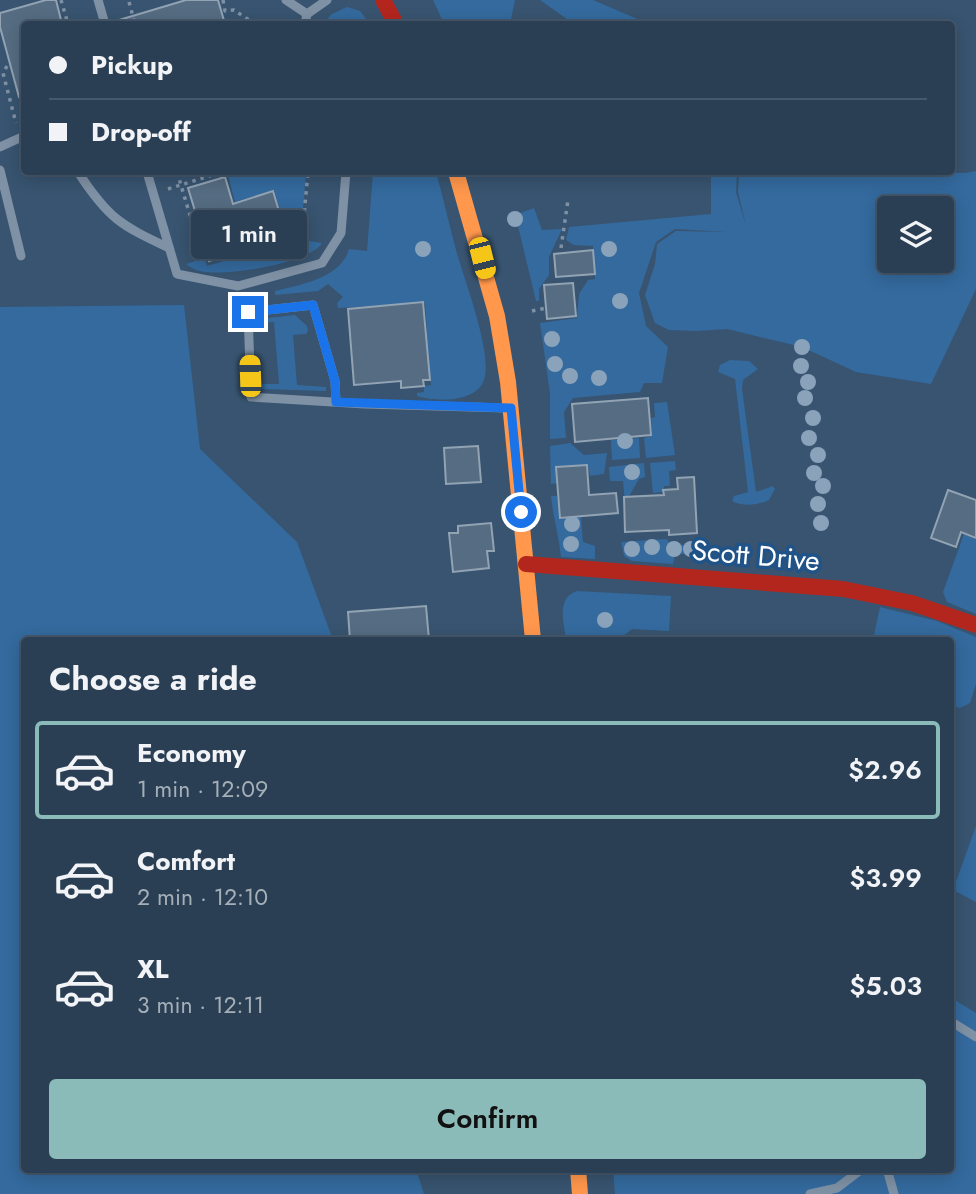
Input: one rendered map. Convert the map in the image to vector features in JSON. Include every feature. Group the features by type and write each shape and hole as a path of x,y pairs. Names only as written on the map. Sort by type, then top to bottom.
{"main road":[{"path":"383,0 394,21"},
{"path":"457,175 496,316 511,408 533,637"},
{"name":"Scott Drive","path":"526,565 844,589 912,603 976,625"},
{"path":"578,1173 580,1194"}],"lane":[{"path":"97,0 104,21"},
{"path":"286,0 307,14"},
{"path":"306,21 307,14 327,0"},
{"path":"0,147 21,137"},
{"path":"0,170 21,256"},
{"path":"80,175 104,209 130,230 169,248"},
{"path":"148,175 177,274 238,286 322,263 341,233 346,175"},
{"path":"336,402 335,381 313,305 248,312 251,397 336,402 511,408"},
{"path":"954,1023 976,1037"},
{"path":"810,1194 837,1188 857,1173"},
{"path":"888,1173 894,1194"}],"path":[{"path":"61,0 67,21"},
{"path":"223,0 226,11 234,10 250,21"},
{"path":"129,2 134,21"},
{"path":"7,66 3,73 16,124 21,122"},
{"path":"178,175 202,255"},
{"path":"154,193 212,175"},
{"path":"302,237 308,175"},
{"path":"561,248 568,200"},
{"path":"282,219 304,213"},
{"path":"532,311 546,309"}],"shaded area":[{"path":"433,0 515,0 511,21 443,21"},
{"path":"540,0 593,0 642,21 570,21"},
{"path":"347,7 360,11 368,21 325,21 332,14"},
{"path":"976,171 976,289 931,384 856,372 802,347 727,329 669,330 655,323 645,295 655,264 657,244 676,231 728,232 675,229 656,242 639,293 646,326 668,347 662,383 644,383 640,392 573,398 564,412 566,438 550,439 550,393 540,323 577,318 579,294 588,280 595,279 593,246 574,245 566,240 569,227 711,214 711,175 737,175 736,192 746,226 738,192 739,175 955,175"},
{"path":"228,175 306,175 303,209 282,217 274,190 235,202"},
{"path":"373,175 437,175 485,352 486,368 480,388 454,399 417,396 417,393 424,392 424,386 431,385 420,331 427,330 425,303 338,308 337,303 343,297 328,284 318,291 275,295 275,291 307,283 329,273 345,259 349,249 367,251"},
{"path":"534,208 542,230 562,229 549,257 549,275 539,289 539,301 536,301 517,222 520,213"},
{"path":"300,219 303,240 322,243 301,257 265,267 227,272 200,271 186,264 204,258 207,266 289,242 284,223"},
{"path":"184,305 200,449 297,542 332,637 21,637 21,1173 417,1173 424,1194 0,1194 0,307"},
{"path":"295,315 307,326 308,331 306,334 293,335 297,385 326,387 326,391 262,389 262,384 279,384 274,322 257,323 258,319"},
{"path":"730,360 749,361 758,369 743,380 742,389 756,492 773,486 775,489 769,500 756,504 745,505 732,501 734,496 748,492 735,379 718,372 720,365"},
{"path":"667,402 675,455 646,458 644,438 652,436 654,403"},
{"path":"630,436 631,439 639,438 640,458 612,460 611,440"},
{"path":"570,443 584,455 607,453 604,474 590,476 588,465 556,466 557,483 551,484 550,446"},
{"path":"675,461 676,470 669,471 670,486 664,486 663,492 653,493 650,463"},
{"path":"644,463 645,477 639,479 625,503 623,481 610,481 609,467"},
{"path":"551,496 557,496 560,518 581,516 583,542 595,546 595,559 561,557"},
{"path":"964,534 976,539 976,614 947,602 943,592"},
{"path":"666,539 673,545 697,544 695,554 675,554 673,564 632,561 624,556 621,542"},
{"path":"577,591 671,596 669,631 632,629 622,637 566,637 563,611 570,594"},
{"path":"880,607 937,621 976,637 976,684 970,703 960,708 954,706 954,637 874,637"},
{"path":"976,826 976,902 954,891"},
{"path":"954,999 976,1013 976,1194 615,1194 613,1173 954,1173"}],"building":[{"path":"46,0 56,0 61,21 21,21 21,97 0,27 0,13"},
{"path":"186,0 218,0 224,21 119,21"},
{"path":"225,177 233,204 273,191 287,238 209,261 191,213 195,211 188,188"},
{"path":"593,250 595,274 556,277 554,254"},
{"path":"573,283 576,316 547,319 544,285"},
{"path":"423,302 430,380 423,380 424,386 401,388 401,381 354,385 348,309"},
{"path":"648,398 651,435 575,442 572,404"},
{"path":"478,446 481,482 446,484 444,448"},
{"path":"587,465 589,495 616,493 618,513 560,518 556,467"},
{"path":"694,477 697,533 669,535 669,530 625,532 624,497 664,495 663,490 678,489 677,478"},
{"path":"948,490 976,500 976,538 961,532 956,547 931,538"},
{"path":"491,523 494,551 487,551 489,568 453,572 449,533 458,533 458,526"},
{"path":"426,606 429,637 350,637 348,612"}],"traffic: slow":[{"path":"457,175 497,316 508,382 533,637"},
{"path":"578,1173 580,1194"}],"traffic: jam":[{"path":"383,0 394,21"},
{"path":"526,564 843,589 912,603 976,625"}],"route":[{"path":"248,312 313,305 335,381 336,402 511,408 521,512"}]}
